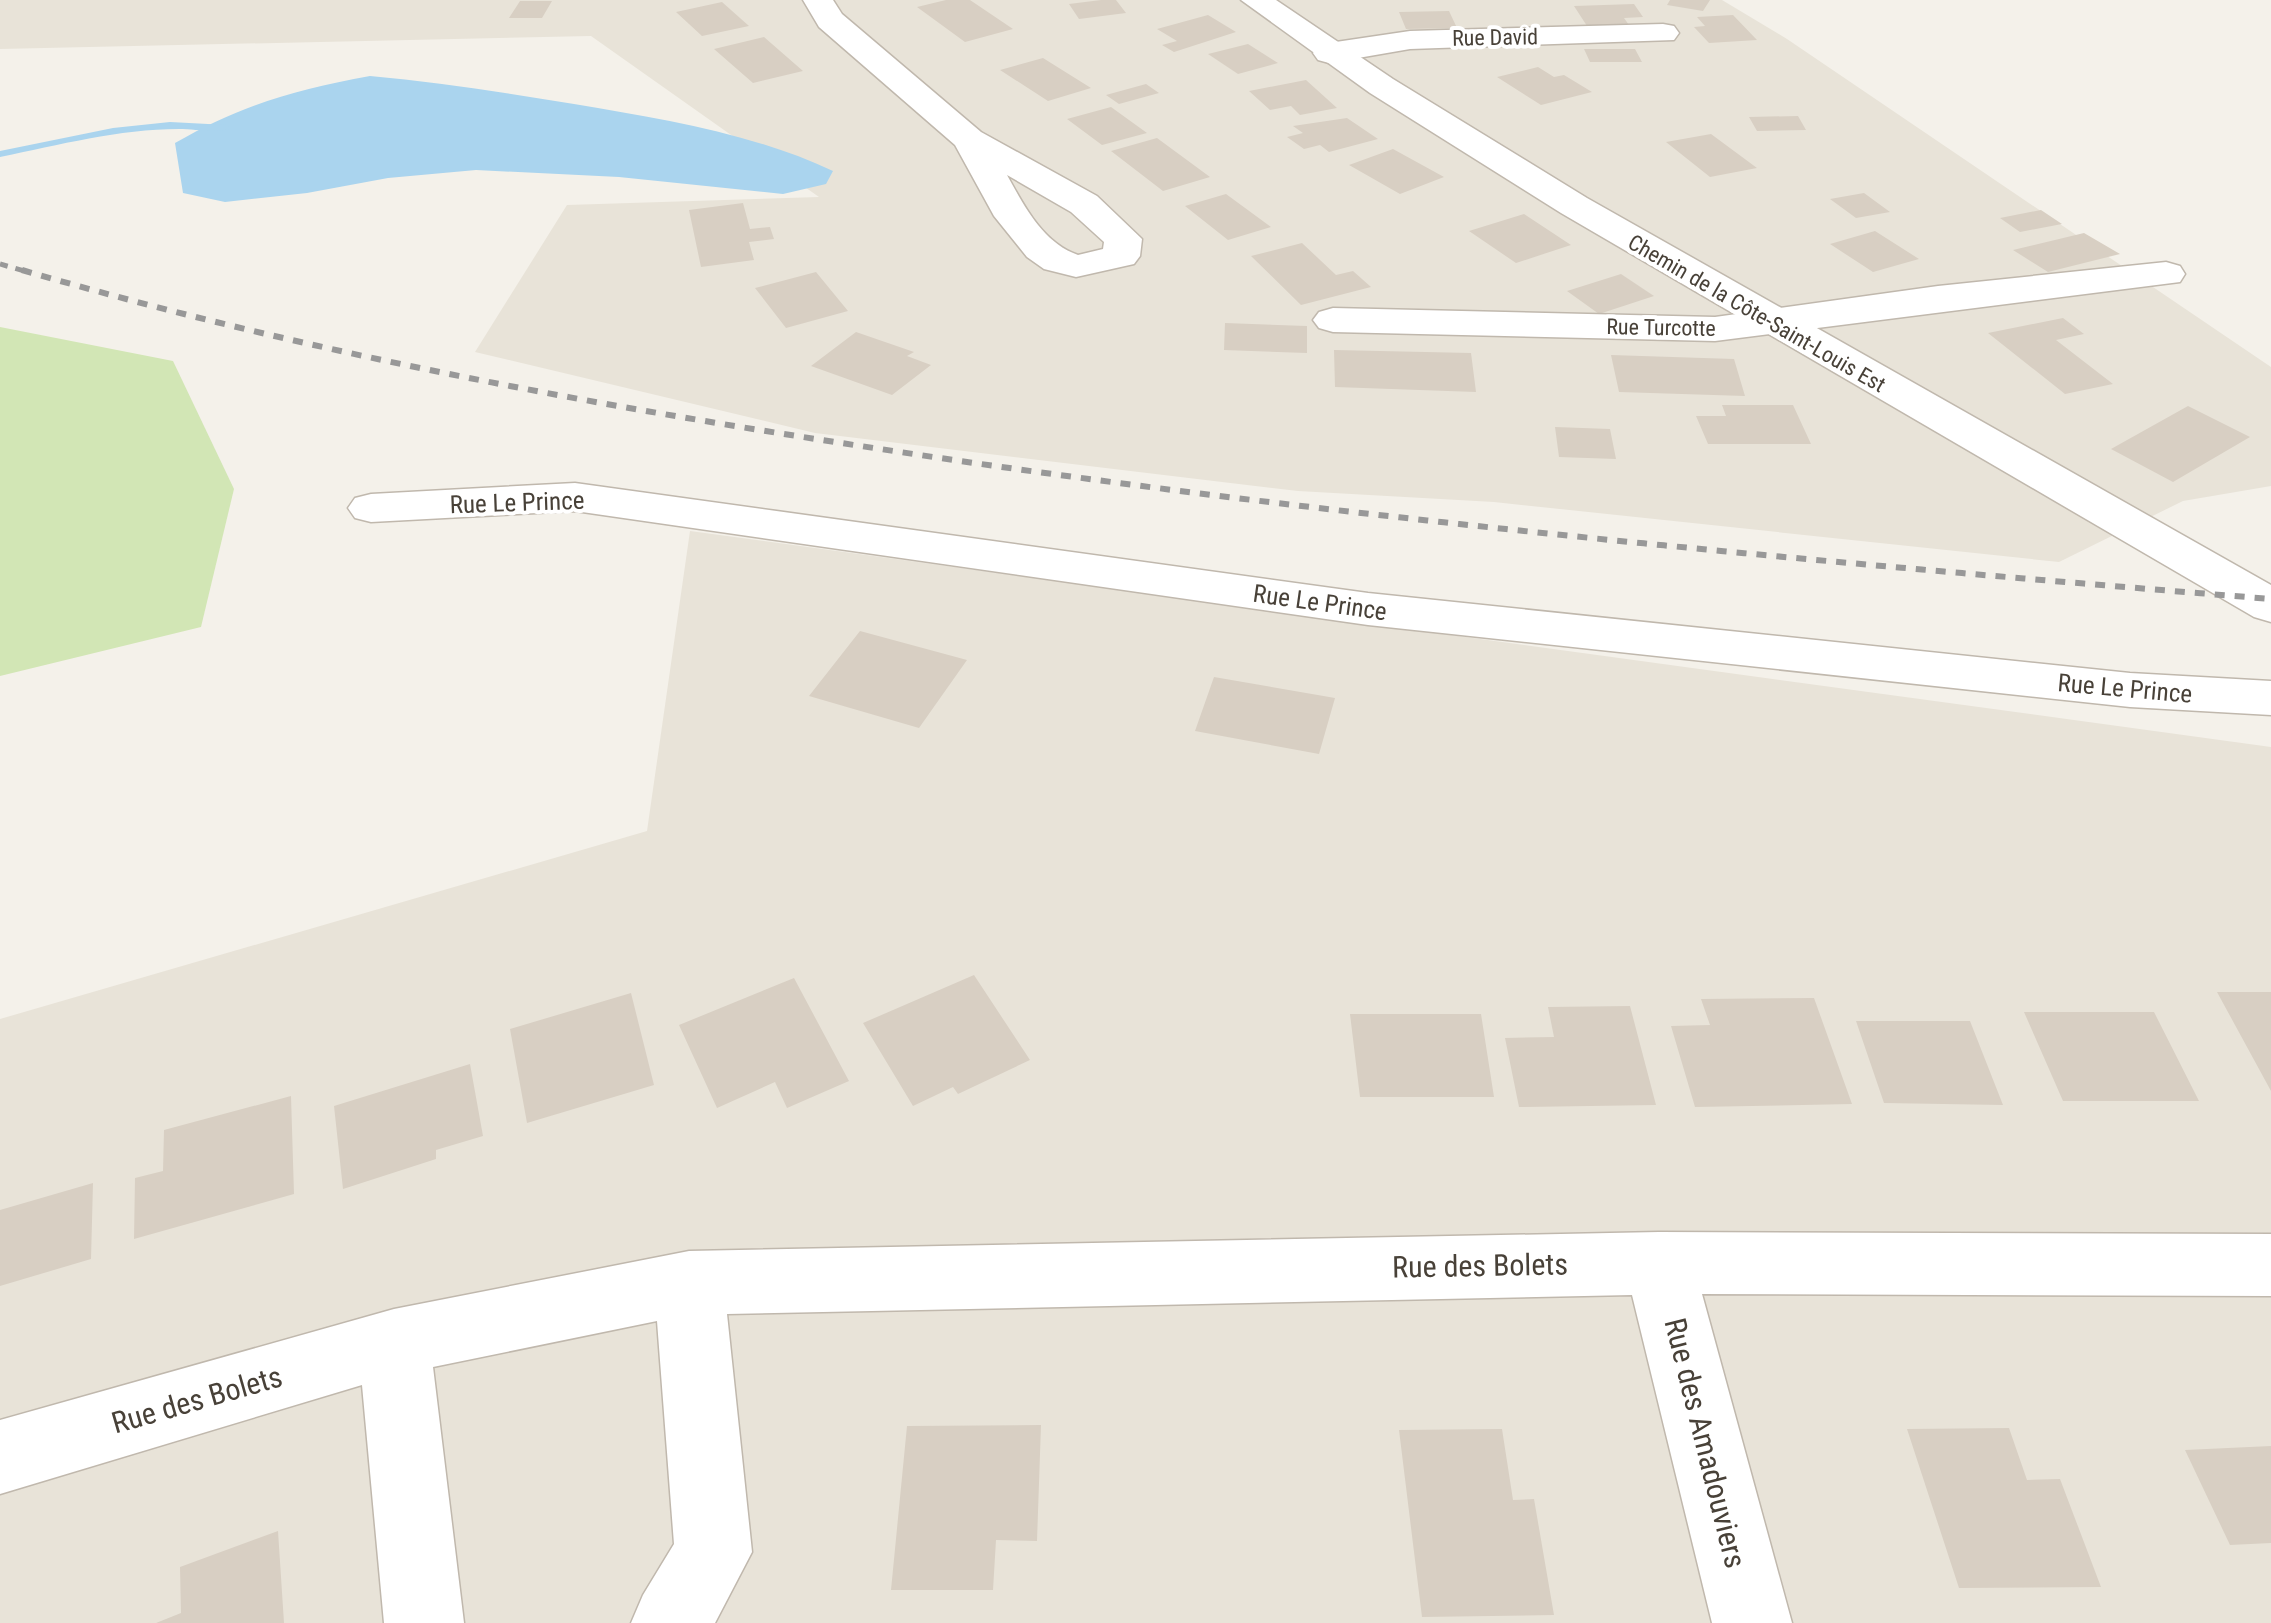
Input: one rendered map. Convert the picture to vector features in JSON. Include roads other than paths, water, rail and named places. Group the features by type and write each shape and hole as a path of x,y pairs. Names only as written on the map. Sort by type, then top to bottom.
{"street":[{"path":"818,0 830,20 970,139"},
{"name":"Chemin de la Côte-Saint-Louis Est","path":"1256,0 1329,52 1534,184 2271,606"},
{"name":"Rue David","path":"1329,52 1410,40 1663,33"},
{"name":"Rue Turcotte","path":"1334,320 1715,328 1775,323 1938,298 2166,274"},
{"name":"Rue Le Prince","path":"371,508 575,496 1368,609 2130,690 2271,698"},
{"name":"Rue des Bolets","path":"0,1457 394,1342 688,1283 1659,1263 2271,1265"},
{"name":"Rue des Amadouviers","path":"1659,1263 1752,1623"},
{"path":"671,1623 712,1552 688,1283"},
{"path":"394,1342 424,1623"}],"water":[{"path":"370,76 498,92 673,122 739,137 833,171 826,184 783,194 619,177 476,170 388,178 307,193 225,202 183,193 175,143 269,100"}],"waterway":[{"path":"0,154 141,128 227,128"}],"railway":[{"path":"0,264 31,273"},
{"path":"22,270 376,359 734,426 974,463 1622,541 2271,599"}]}
